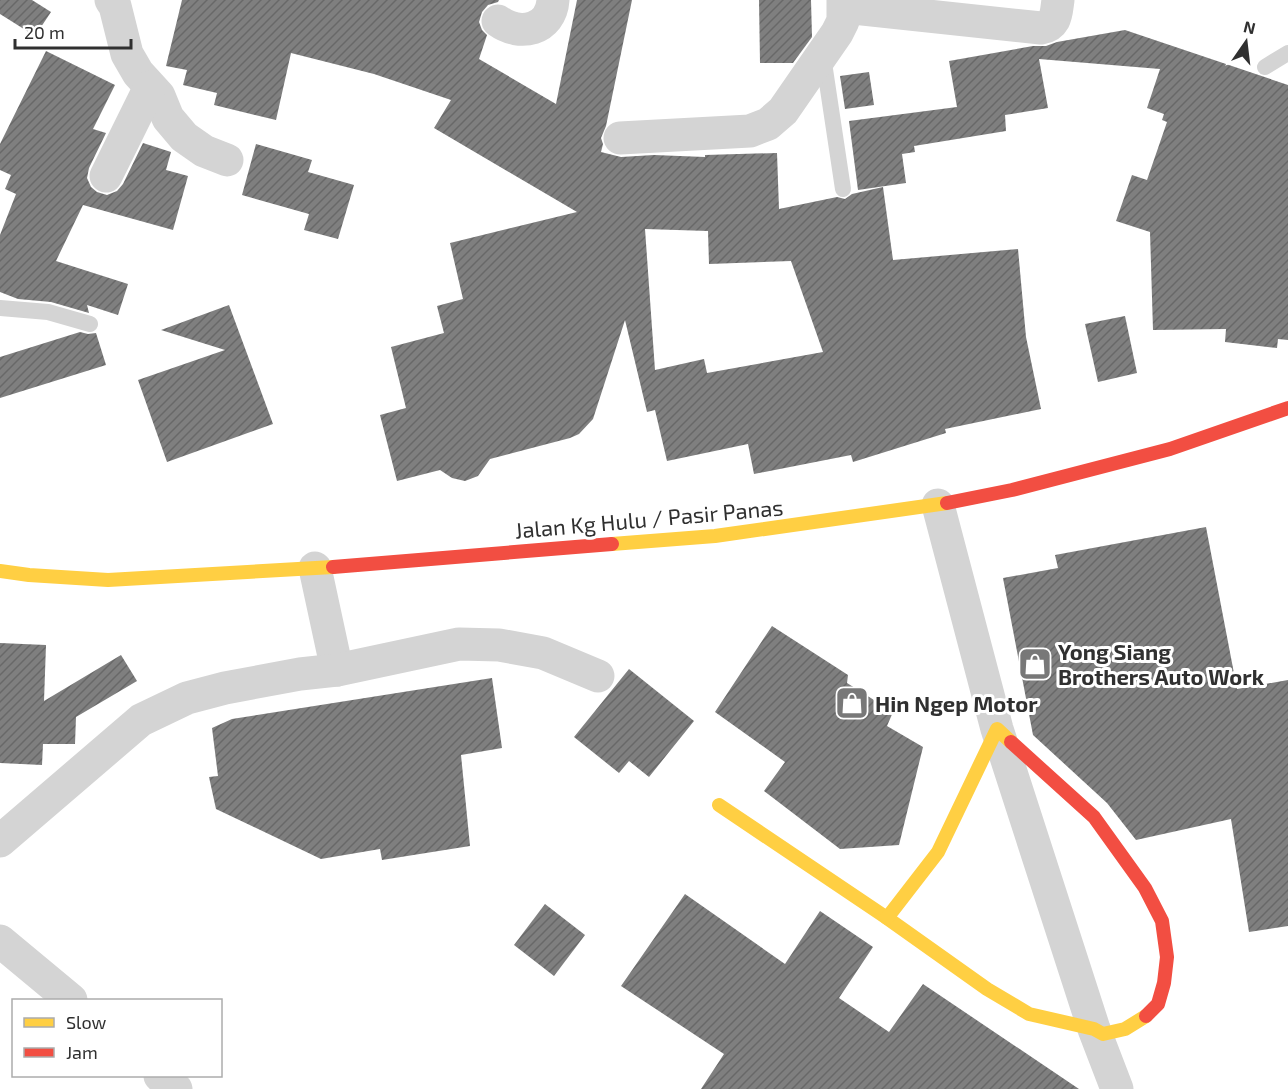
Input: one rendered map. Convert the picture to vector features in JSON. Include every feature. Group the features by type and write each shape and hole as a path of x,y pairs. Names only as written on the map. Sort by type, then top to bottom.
{"main road":[{"name":"Jalan Kg Hulu / Pasir Panas","path":"0,571 108,580 315,568 715,536 938,505 1012,490 1170,449 1288,408"},
{"path":"719,805 987,989 1029,1014 1094,1029 1103,1034 1125,1029 1142,1020 1158,1004 1164,983 1167,957 1162,921 1145,888 1094,817 997,729 938,852 886,918"}],"street":[{"path":"111,0 115,6 127,54 138,73 159,96 168,118 184,137 204,151 226,159"},
{"path":"498,21 515,30 534,28 542,23 549,14 553,0"},
{"path":"620,138 750,131 768,124 783,111 837,33 843,21 843,4 1041,28 1054,22 1058,0"},
{"path":"106,176 150,87"},
{"path":"938,505 997,729 1094,1029 1117,1089"},
{"path":"315,568 337,670"},
{"path":"0,841 141,720 187,698 225,688 300,674 337,670 459,644 489,644 543,653 598,676"},
{"path":"0,940 70,999"},
{"path":"161,1077 176,1089"}],"lane":[{"path":"1265,67 1288,53"},
{"path":"822,54 843,189"},
{"path":"0,308 48,312 90,324"}],"building":[{"path":"0,0 32,0 51,12 35,36 0,14"},
{"path":"182,0 499,0 488,5 482,12 479,22 487,35 479,59 556,104 577,0 632,0 606,126 601,138 603,144 601,152 621,157 654,155 705,157 705,155 777,153 779,209 837,197 845,199 852,194 883,187 893,260 1018,249 1026,337 1041,409 945,429 946,433 853,462 851,455 754,474 748,444 667,461 655,410 647,412 625,320 593,419 579,434 490,459 478,476 465,481 452,478 440,470 397,481 380,415 406,408 391,347 444,333 437,306 463,299 450,243 577,212 434,128 451,100 374,74 291,53 276,120 214,105 217,93 183,85 187,70 166,66","holes":["645,229 708,231 709,264 791,261 823,352 707,373 704,359 655,370"]},
{"path":"759,0 811,0 812,37 793,63 760,63"},
{"path":"1125,30 1288,85 1288,340 1278,339 1277,348 1225,342 1226,329 1153,330 1150,232 1116,221 1132,175 1147,180 1167,122 1162,120 1164,114 1147,108 1160,69 1039,59 1048,108 1005,115 1006,131 914,146 915,152 902,154 906,183 858,190 849,121 957,107 949,61 1033,46 1046,46"},
{"path":"46,51 115,85 93,129 106,133 89,168 87,178 91,187 107,195 117,191 123,184 143,143 171,152 166,170 188,176 173,230 83,205 56,261 128,284 118,315 87,305 89,313 51,302 18,299 0,292 0,235 16,194 5,189 11,175 0,170 0,144"},
{"path":"869,72 874,105 845,109 840,76"},
{"path":"256,144 312,160 308,172 354,185 338,239 304,230 309,214 242,195"},
{"path":"229,305 273,424 167,462 138,380 225,350 161,330"},
{"path":"1125,316 1137,373 1098,382 1085,324"},
{"path":"80,332 96,333 106,365 0,398 0,357"},
{"path":"1206,527 1237,689 1288,680 1288,926 1249,932 1231,819 1136,840 1107,803 1033,735 1003,578 1058,568 1055,555"},
{"path":"772,626 848,675 847,683 893,712 887,726 923,747 899,845 840,849 764,791 785,762 715,712"},
{"path":"0,643 46,645 44,701 121,655 137,681 76,717 75,744 43,744 42,765 0,763"},
{"path":"629,669 694,721 649,777 629,761 619,773 574,737"},
{"path":"492,678 502,748 461,755 470,846 382,860 380,849 321,859 216,809 209,777 218,776 212,728 232,719"},
{"path":"685,894 785,964 820,911 873,947 839,998 889,1032 923,984 1079,1089 701,1089 724,1054 621,986"},
{"path":"545,904 585,935 554,976 514,945"}],"traffic: slow":[{"path":"612,544 715,536 947,503"},
{"path":"0,571 108,580 333,567"},
{"path":"887,918 938,852 997,729 1011,742"},
{"path":"719,805 887,918 987,989 1029,1014 1094,1029 1103,1034 1125,1029 1146,1016"}],"traffic: jam":[{"path":"947,503 1012,490 1170,449 1288,408"},
{"path":"333,567 612,544"},
{"path":"1011,742 1094,817 1145,888 1162,921 1167,957 1164,983 1158,1004 1146,1016"}],"place":[{"name":"Yong Siang Brothers Auto Work","path":"1035,664"},
{"name":"Hin Ngep Motor","path":"852,703"}]}
